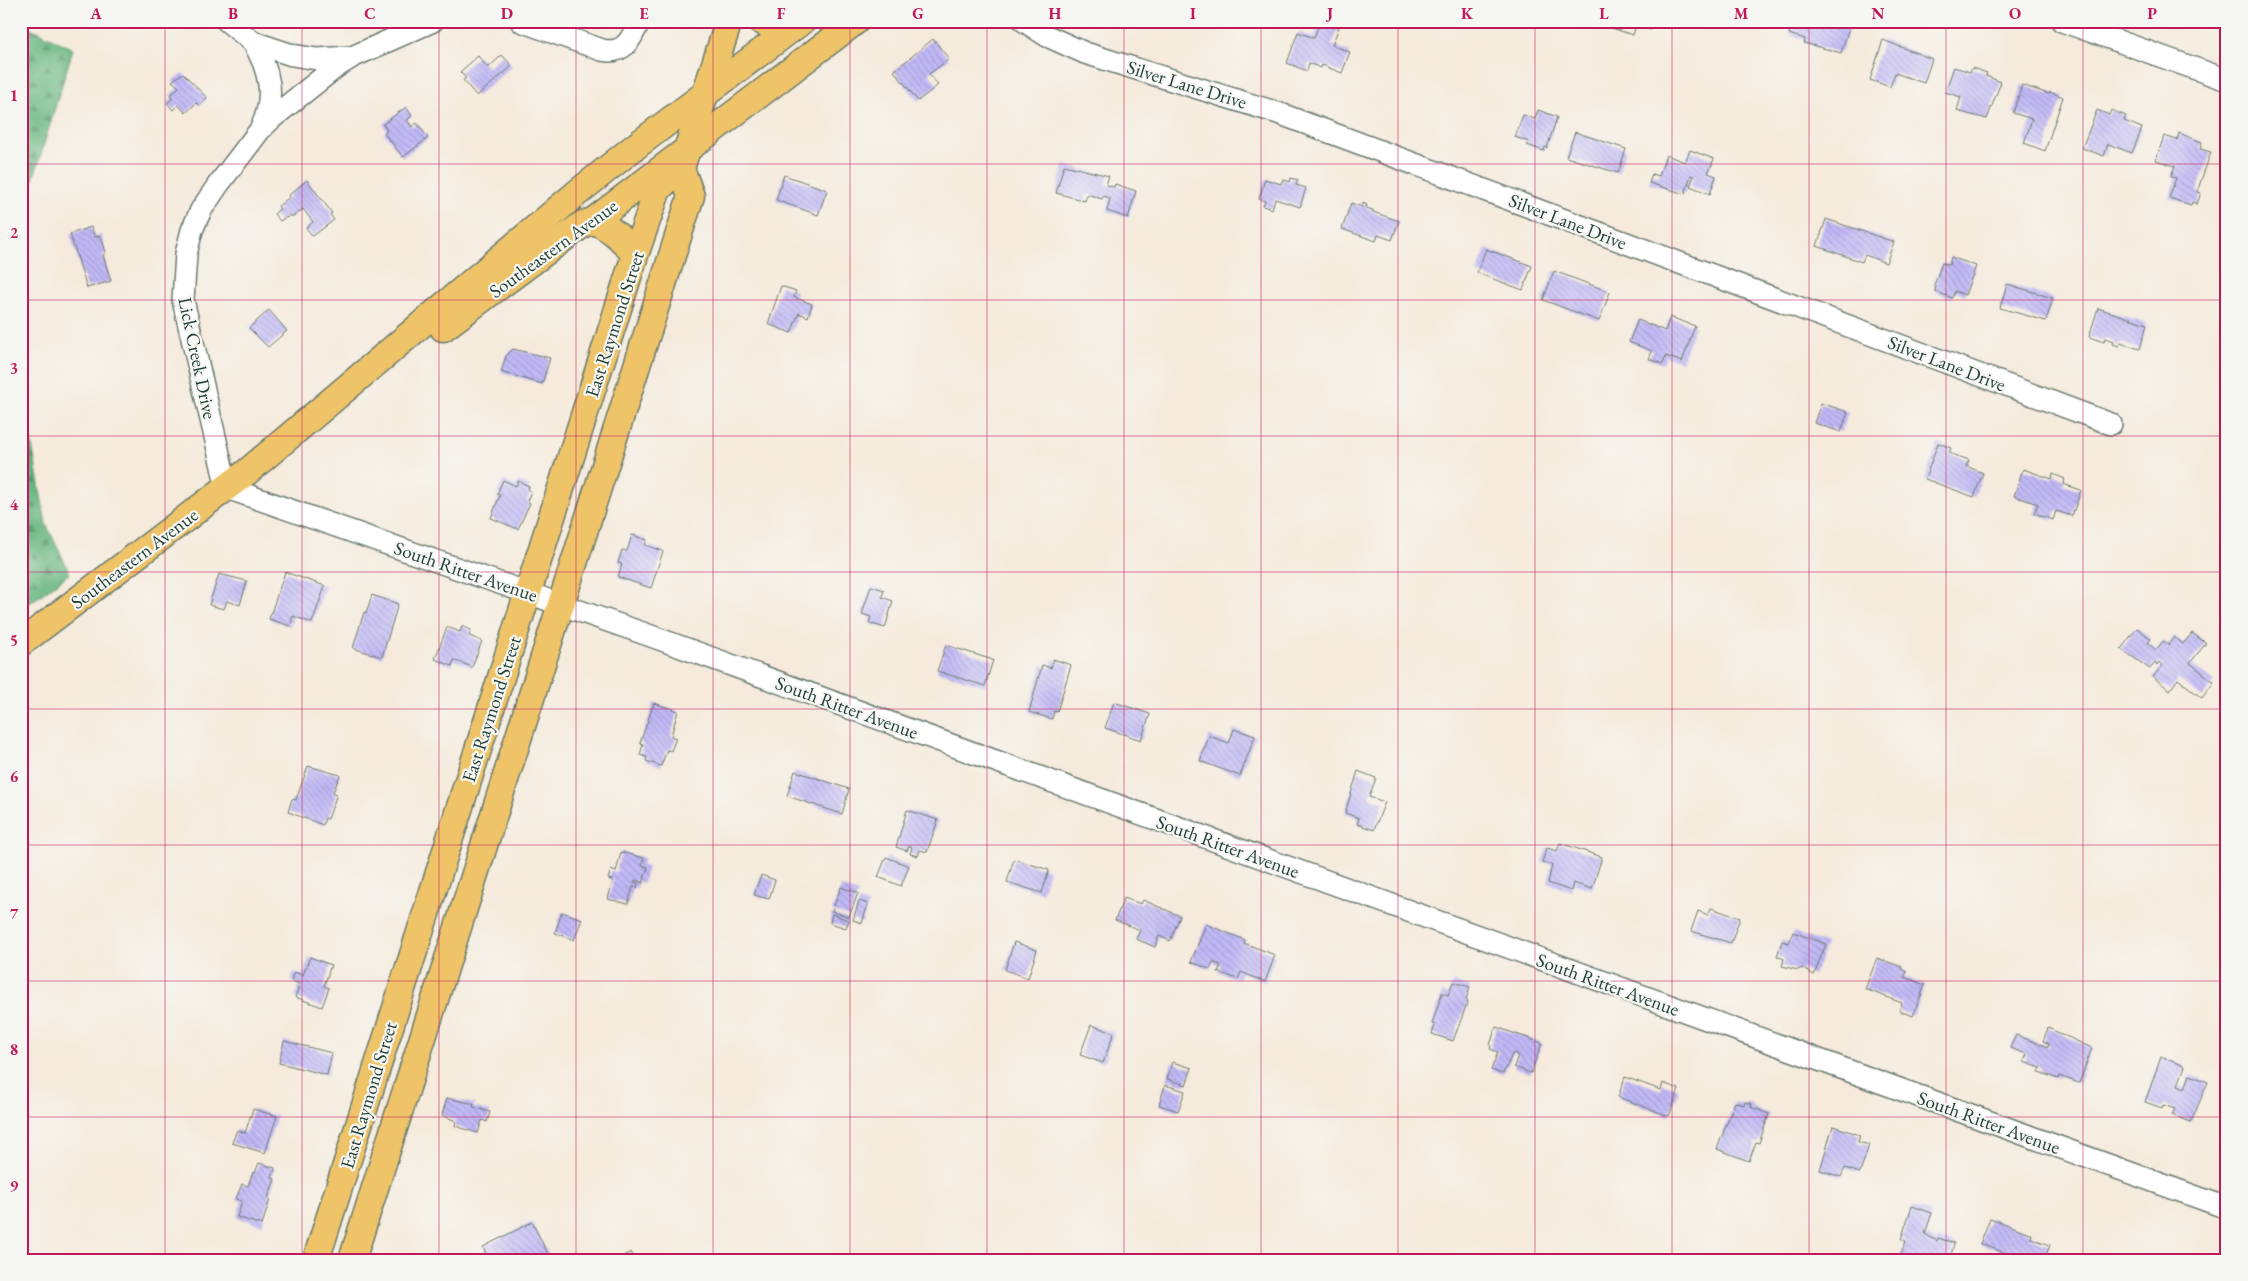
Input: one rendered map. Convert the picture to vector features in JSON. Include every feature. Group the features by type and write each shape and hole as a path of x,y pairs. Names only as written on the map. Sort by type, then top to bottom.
{"main road":[{"name":"East Raymond Street","path":"316,1260 635,255 658,189 685,158 729,21"},
{"path":"761,21 794,27"},
{"name":"Southeastern Avenue","path":"21,643 237,480 583,224 593,221 685,158 856,21"},
{"name":"Southeastern Avenue","path":"237,480 577,193 794,27"},
{"name":"East Raymond Street","path":"352,1260 691,196 685,158"},
{"path":"593,221 602,224 621,237 635,255"}],"street":[{"name":"Lick Creek Drive","path":"227,21 253,42 304,58 352,57"},
{"name":"Lick Creek Drive","path":"237,480 183,300 186,254 192,230 201,210 260,130 303,91 352,57 433,21"},
{"path":"521,21 602,50 611,51 621,49 629,43 639,21"},
{"name":"Silver Lane Drive","path":"1024,21 1047,36 1085,53 1278,112 2111,424"},
{"path":"2062,21 2227,80"},
{"name":"Lick Creek Drive","path":"253,42 268,71 270,88 267,115 260,130"},
{"name":"South Ritter Avenue","path":"237,480 561,604 2227,1208"}],"green space":[{"path":"21,23 73,49 21,220"},
{"path":"21,382 46,524 70,573 21,610"}],"building":[{"path":"1320,21 1339,27 1332,45 1350,52 1342,73 1322,65 1321,68 1309,63 1307,71 1287,63 1298,32 1314,38"},
{"path":"1603,21 1654,21 1651,30 1636,25 1633,35 1602,25"},
{"path":"1793,21 1833,21 1849,28 1841,53 1804,43 1805,39 1789,34"},
{"path":"933,39 949,59 929,74 938,85 918,101 894,71"},
{"path":"1883,40 1932,59 1924,83 1895,73 1890,87 1870,80"},
{"path":"502,55 512,66 477,96 463,80 466,78 460,72 478,56 488,68"},
{"path":"1954,67 1970,72 1972,68 1987,73 1986,76 2001,82 1987,119 1957,111 1961,97 1945,92"},
{"path":"183,73 207,98 199,105 196,103 186,113 178,105 173,110 167,103 173,98 170,95 179,87 172,81"},
{"path":"2022,85 2063,97 2045,151 2024,143 2032,119 2013,113"},
{"path":"406,107 412,116 407,120 412,127 417,123 428,138 403,157 384,133 387,131 383,124"},
{"path":"1538,110 1557,117 1547,148 1545,147 1544,151 1527,145 1529,142 1515,137 1523,115 1535,119"},
{"path":"2097,110 2109,115 2111,110 2126,116 2124,121 2142,128 2132,153 2108,144 2104,156 2082,148"},
{"path":"1575,132 1626,149 1618,173 1566,157"},
{"path":"2179,133 2202,142 2200,149 2211,152 2197,192 2201,193 2197,204 2192,202 2191,205 2169,198 2176,178 2171,176 2175,166 2156,160 2164,136 2177,140"},
{"path":"1690,150 1714,159 1708,173 1716,176 1710,194 1690,186 1694,176 1691,175 1685,194 1649,183 1652,174 1659,176 1666,155 1685,162"},
{"path":"1064,165 1109,176 1106,185 1114,187 1115,184 1136,191 1128,218 1107,211 1110,198 1103,196 1102,199 1087,194 1085,201 1056,193"},
{"path":"784,175 827,190 818,215 776,200"},
{"path":"1291,178 1298,180 1296,185 1306,188 1300,207 1275,199 1272,209 1263,206 1265,201 1259,199 1265,179 1281,184 1283,179 1290,182"},
{"path":"307,180 332,213 330,214 334,220 313,236 306,228 313,222 303,209 292,217 291,215 280,221 274,214 280,209 278,206"},
{"path":"1351,203 1362,207 1363,203 1367,205 1366,208 1373,210 1373,212 1399,221 1392,240 1378,235 1376,241 1342,229"},
{"path":"1826,219 1894,242 1886,263 1865,255 1862,262 1817,246"},
{"path":"91,227 95,237 101,235 106,253 103,255 111,281 87,288 70,234"},
{"path":"1486,249 1532,266 1523,290 1477,273"},
{"path":"1951,257 1976,266 1965,295 1955,291 1952,298 1935,291 1936,286 1934,285 1942,263 1949,265"},
{"path":"1554,271 1610,292 1599,321 1543,300"},
{"path":"2007,284 2053,298 2046,321 2000,308"},
{"path":"781,286 796,291 794,297 812,304 808,317 799,313 791,333 768,324"},
{"path":"2098,308 2147,324 2140,349 2120,343 2119,346 2113,344 2114,341 2105,338 2104,342 2089,337"},
{"path":"269,310 287,331 268,347 249,328"},
{"path":"1670,317 1695,326 1682,362 1666,356 1663,364 1649,359 1652,351 1629,342 1638,320 1665,331"},
{"path":"513,349 550,358 542,384 501,372 506,356"},
{"path":"1821,403 1848,412 1841,432 1814,423"},
{"path":"1938,443 1951,448 1949,453 1969,460 1966,466 1983,473 1974,497 1925,479"},
{"path":"2023,469 2052,479 2053,474 2065,479 2063,484 2081,490 2072,516 2056,511 2053,520 2034,513 2038,504 2014,496"},
{"path":"503,480 516,486 518,481 529,486 528,490 531,491 527,501 530,503 518,529 491,518 500,495 497,494"},
{"path":"632,535 647,540 645,545 663,551 651,588 618,577 622,564 618,563 622,550 627,551"},
{"path":"285,572 325,586 312,623 293,616 290,626 269,619"},
{"path":"219,574 247,581 240,605 227,601 224,609 209,605"},
{"path":"871,586 884,590 882,597 893,601 885,628 869,623 871,617 862,614"},
{"path":"372,595 398,604 382,657 353,648 364,612 366,613"},
{"path":"462,626 471,630 469,636 482,641 472,667 454,660 452,666 435,659 447,627 460,632"},
{"path":"2137,628 2151,639 2148,643 2156,650 2163,641 2168,645 2174,637 2183,644 2192,633 2206,643 2190,663 2214,682 2202,698 2178,679 2170,690 2153,677 2163,665 2159,662 2157,665 2155,663 2150,669 2121,649"},
{"path":"946,645 993,660 985,686 937,671"},
{"path":"1053,659 1071,665 1057,712 1054,711 1052,719 1029,712 1042,665 1051,668"},
{"path":"1114,702 1150,714 1141,740 1105,728"},
{"path":"654,703 678,711 671,736 676,738 671,751 667,750 661,766 646,761 647,757 640,755 643,744 640,743"},
{"path":"1234,729 1255,736 1240,776 1200,761 1209,736 1229,743"},
{"path":"308,766 340,775 333,793 337,794 328,819 325,818 323,825 288,812 292,799 296,800"},
{"path":"795,771 849,789 842,814 787,796"},
{"path":"1358,771 1376,778 1369,797 1385,802 1374,830 1357,824 1359,818 1345,813"},
{"path":"907,810 938,820 927,852 920,850 918,856 910,854 912,847 909,846 907,851 896,847"},
{"path":"1560,843 1602,857 1592,889 1573,883 1571,891 1548,883 1552,865 1542,862 1547,848 1557,851"},
{"path":"621,852 644,858 642,865 648,867 643,883 635,880 634,882 638,883 637,888 633,887 628,904 608,899 613,880 608,879 611,870 616,872"},
{"path":"886,857 909,866 901,886 878,877"},
{"path":"1014,859 1049,870 1042,893 1007,882"},
{"path":"761,875 775,880 769,899 754,895"},
{"path":"841,887 858,893 849,917 832,911"},
{"path":"1124,898 1141,904 1143,900 1180,916 1170,941 1159,936 1155,947 1136,939 1140,930 1115,920"},
{"path":"859,901 868,904 862,923 853,920"},
{"path":"1711,908 1740,918 1731,943 1691,931 1698,911 1708,915"},
{"path":"562,912 582,919 574,940 555,933"},
{"path":"832,914 849,920 846,928 830,923"},
{"path":"1206,924 1245,940 1244,943 1275,955 1265,982 1241,972 1238,979 1218,972 1221,965 1213,962 1210,969 1191,962"},
{"path":"1793,932 1826,944 1814,975 1802,968 1798,970 1782,966 1784,959 1777,956 1782,941 1789,943"},
{"path":"1014,942 1037,950 1028,978 1005,970"},
{"path":"310,957 331,965 324,986 329,988 322,1007 295,997 300,984 291,981 294,972 303,975"},
{"path":"1877,958 1902,967 1901,969 1907,972 1904,977 1925,985 1913,1016 1899,1011 1902,1003 1865,989"},
{"path":"1453,982 1470,987 1466,1000 1468,1001 1453,1041 1432,1034 1435,1025 1432,1024 1442,993 1448,995"},
{"path":"1091,1025 1114,1033 1103,1063 1080,1055"},
{"path":"1496,1027 1542,1043 1531,1073 1514,1067 1518,1055 1513,1053 1503,1074 1491,1070 1498,1052 1490,1049"},
{"path":"2048,1028 2092,1048 2079,1083 2059,1076 2058,1079 2039,1072 2041,1068 2024,1062 2027,1054 2010,1048 2016,1035 2048,1047 2049,1044 2043,1041"},
{"path":"284,1041 332,1053 327,1075 279,1063"},
{"path":"2161,1057 2185,1066 2178,1085 2185,1088 2190,1075 2208,1082 2191,1122 2172,1115 2175,1109 2163,1105 2162,1108 2145,1102"},
{"path":"1172,1062 1192,1068 1186,1085 1167,1079"},
{"path":"1625,1077 1661,1090 1663,1083 1679,1089 1669,1116 1618,1097"},
{"path":"1165,1085 1185,1091 1178,1111 1159,1105"},
{"path":"447,1098 474,1104 473,1107 490,1112 487,1122 482,1120 478,1133 455,1126 456,1121 442,1115"},
{"path":"1735,1102 1744,1105 1745,1102 1752,1104 1751,1107 1769,1114 1759,1143 1756,1142 1749,1161 1717,1149"},
{"path":"253,1109 277,1116 265,1153 232,1143 237,1130 245,1133"},
{"path":"2227,1115 2227,1136 2220,1133"},
{"path":"1833,1126 1860,1135 1858,1142 1869,1145 1860,1173 1845,1168 1841,1177 1820,1170"},
{"path":"259,1163 275,1168 272,1178 275,1179 268,1198 270,1199 262,1225 237,1217 242,1201 236,1199 242,1184 248,1186 253,1172 255,1173"},
{"path":"1912,1206 1932,1213 1925,1234 1937,1241 1938,1238 1954,1243 1950,1260 1899,1260 1906,1241 1901,1239"},
{"path":"1990,1218 2032,1234 2031,1238 2050,1245 2044,1260 2003,1260 2006,1253 1980,1244"},
{"path":"532,1222 551,1260 489,1260 483,1247"},
{"path":"631,1252 635,1260 615,1260"}]}
